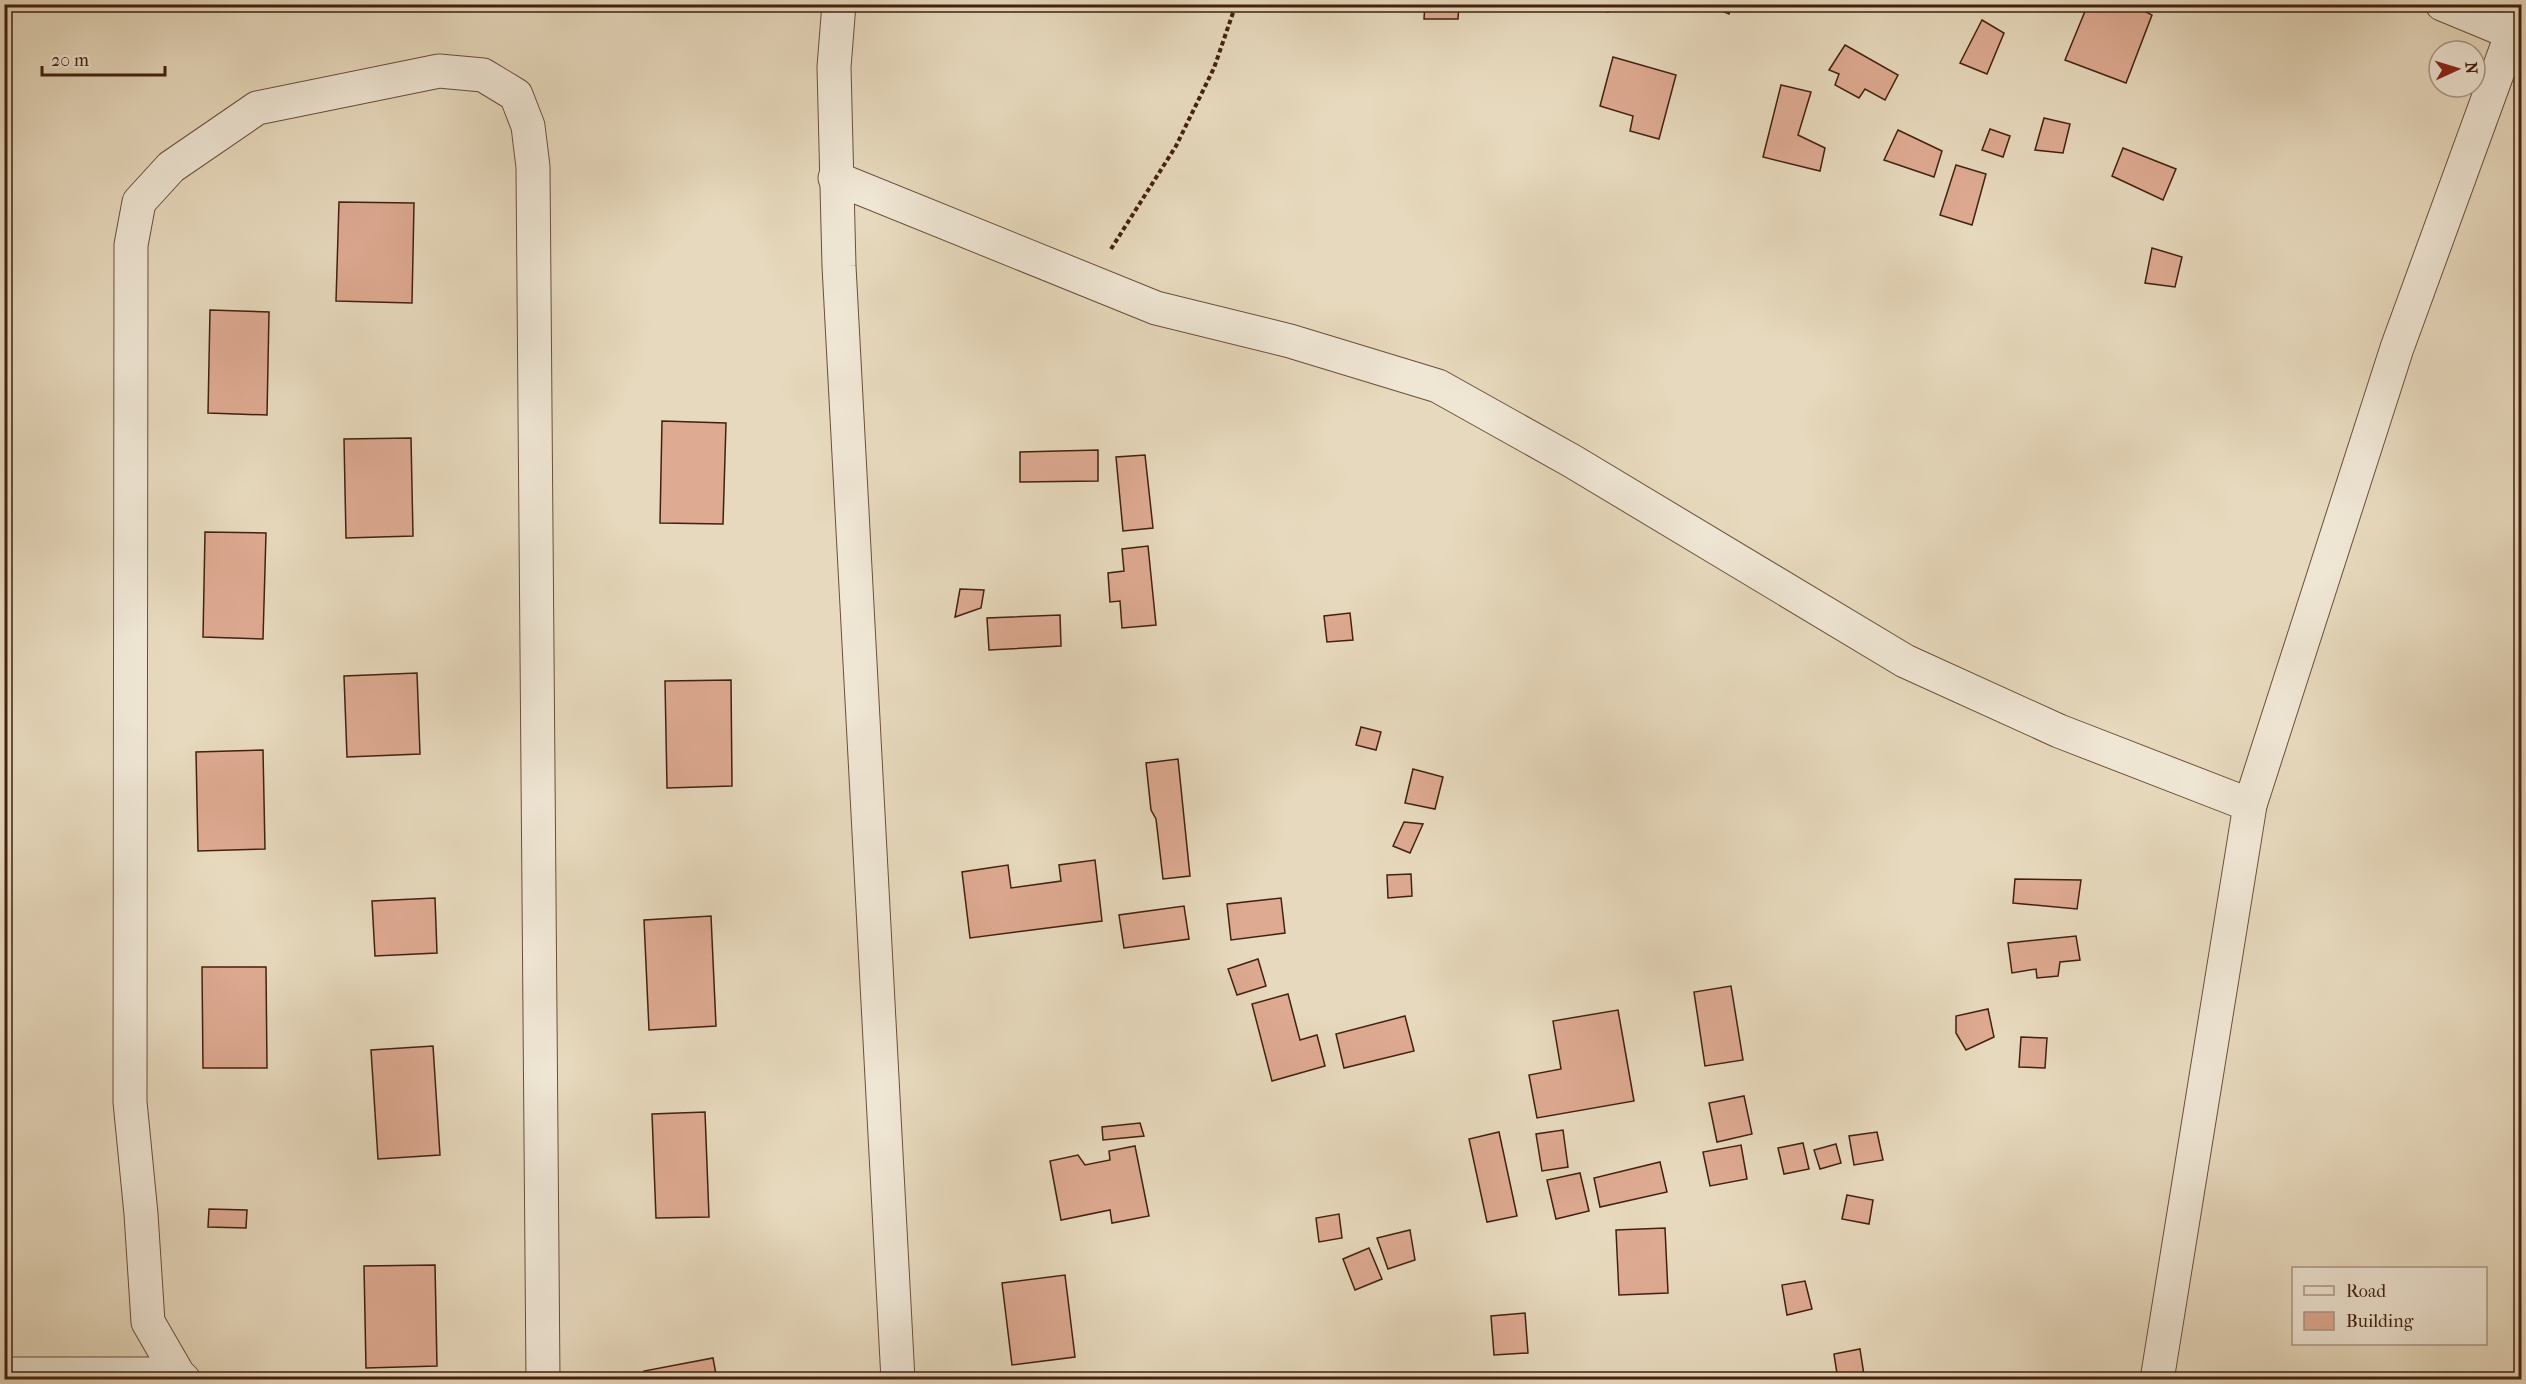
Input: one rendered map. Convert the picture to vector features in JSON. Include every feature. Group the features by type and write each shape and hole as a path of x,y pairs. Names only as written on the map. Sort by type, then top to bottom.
{"street":[{"path":"839,4 834,67 836,178 898,1380"},
{"path":"2157,1380 2250,805 2397,348 2515,19 2442,4"},
{"path":"181,1377 148,1322 141,1214 130,1102 131,245 139,202 171,167 257,108 439,71 483,75 516,95 528,126 532,167 543,1380"},
{"path":"836,178 1156,308 1290,341 1438,386 1582,467 1905,661 2059,731 2250,805"},
{"path":"4,1374 181,1377"}],"path":[{"path":"1089,282 1176,146 1215,68 1236,4"}],"building":[{"path":"1425,4 1459,4 1458,19 1424,19"},
{"path":"1586,4 1610,4 1608,12"},
{"path":"1706,4 1732,4 1729,14"},
{"path":"2088,4 2131,4 2152,15 2126,83 2065,60"},
{"path":"1982,20 2004,33 1987,74 1960,63"},
{"path":"1845,45 1898,75 1885,100 1865,89 1859,98 1835,85 1839,74 1829,70"},
{"path":"1613,57 1676,75 1659,139 1630,131 1633,116 1600,106"},
{"path":"1781,85 1811,92 1798,135 1825,148 1820,171 1763,157"},
{"path":"2044,118 2070,124 2063,153 2035,150"},
{"path":"1990,129 2010,136 2003,157 1982,150"},
{"path":"1898,130 1942,151 1934,177 1884,160"},
{"path":"2123,148 2176,169 2163,200 2112,176"},
{"path":"1956,165 1986,174 1972,225 1940,215"},
{"path":"339,202 414,203 412,303 336,301"},
{"path":"2152,248 2182,257 2175,287 2145,283"},
{"path":"210,310 269,312 267,415 208,413"},
{"path":"662,421 726,423 723,524 660,523"},
{"path":"411,438 413,536 346,538 344,439"},
{"path":"1098,450 1098,481 1020,482 1020,452"},
{"path":"1145,455 1153,528 1123,531 1116,457"},
{"path":"205,532 266,533 263,639 203,637"},
{"path":"1148,546 1156,625 1122,628 1120,601 1110,602 1108,573 1124,571 1122,549"},
{"path":"960,589 984,590 981,608 955,617"},
{"path":"1350,613 1353,640 1327,642 1324,616"},
{"path":"1060,615 1061,646 989,650 987,618"},
{"path":"417,673 420,754 347,757 344,676"},
{"path":"731,680 732,786 667,788 665,681"},
{"path":"1361,727 1381,732 1376,750 1356,745"},
{"path":"263,750 265,849 198,851 196,752"},
{"path":"1178,759 1190,876 1163,879 1156,819 1151,810 1146,763"},
{"path":"1413,769 1443,777 1435,809 1405,803"},
{"path":"1404,822 1423,824 1410,853 1393,846"},
{"path":"1095,860 1102,921 970,938 962,872 1008,865 1011,888 1061,881 1059,865"},
{"path":"1411,874 1412,896 1388,898 1387,875"},
{"path":"2015,879 2081,880 2077,909 2013,903"},
{"path":"435,898 437,953 375,956 372,901"},
{"path":"1281,898 1285,933 1231,940 1227,904"},
{"path":"1184,906 1189,939 1124,948 1119,915"},
{"path":"711,916 716,1026 649,1030 644,920"},
{"path":"2076,936 2080,960 2060,962 2058,976 2037,978 2036,969 2012,973 2008,943"},
{"path":"1258,959 1266,986 1237,995 1228,969"},
{"path":"202,967 266,967 267,1068 203,1068"},
{"path":"1731,986 1743,1060 1705,1066 1694,992"},
{"path":"1288,994 1300,1040 1317,1035 1325,1066 1272,1081 1252,1004"},
{"path":"1988,1009 1994,1037 1966,1050 1956,1033 1956,1016"},
{"path":"1618,1010 1634,1101 1537,1118 1529,1075 1561,1069 1553,1021"},
{"path":"1405,1016 1414,1051 1344,1068 1336,1034"},
{"path":"2021,1037 2047,1038 2045,1068 2019,1067"},
{"path":"433,1046 440,1155 378,1159 371,1050"},
{"path":"1744,1096 1752,1134 1717,1142 1709,1103"},
{"path":"705,1112 709,1217 656,1218 652,1114"},
{"path":"1140,1123 1144,1136 1103,1140 1102,1127"},
{"path":"1563,1130 1568,1167 1542,1171 1536,1134"},
{"path":"1499,1132 1517,1216 1487,1222 1469,1139"},
{"path":"1877,1132 1883,1160 1854,1165 1849,1136"},
{"path":"1803,1143 1809,1169 1784,1174 1778,1148"},
{"path":"1836,1144 1841,1163 1820,1169 1814,1150"},
{"path":"1741,1145 1747,1179 1710,1186 1703,1152"},
{"path":"1135,1146 1149,1216 1112,1223 1110,1210 1061,1220 1050,1161 1078,1155 1085,1165 1110,1160 1109,1151"},
{"path":"1660,1162 1667,1192 1600,1207 1594,1178"},
{"path":"1580,1173 1589,1211 1556,1219 1547,1180"},
{"path":"1847,1195 1873,1200 1869,1224 1842,1219"},
{"path":"209,1209 247,1210 246,1228 208,1227"},
{"path":"1339,1214 1342,1238 1319,1242 1316,1218"},
{"path":"1665,1228 1668,1293 1619,1295 1616,1230"},
{"path":"1410,1230 1415,1260 1388,1269 1377,1238"},
{"path":"1369,1248 1382,1279 1355,1290 1343,1259"},
{"path":"435,1265 437,1366 366,1368 364,1266"},
{"path":"1065,1275 1075,1357 1012,1365 1002,1283"},
{"path":"1805,1281 1812,1309 1787,1315 1782,1285"},
{"path":"1525,1313 1528,1353 1494,1355 1491,1316"},
{"path":"1860,1349 1864,1375 1838,1380 1834,1354"},
{"path":"713,1358 717,1380 645,1380 644,1371"}]}
